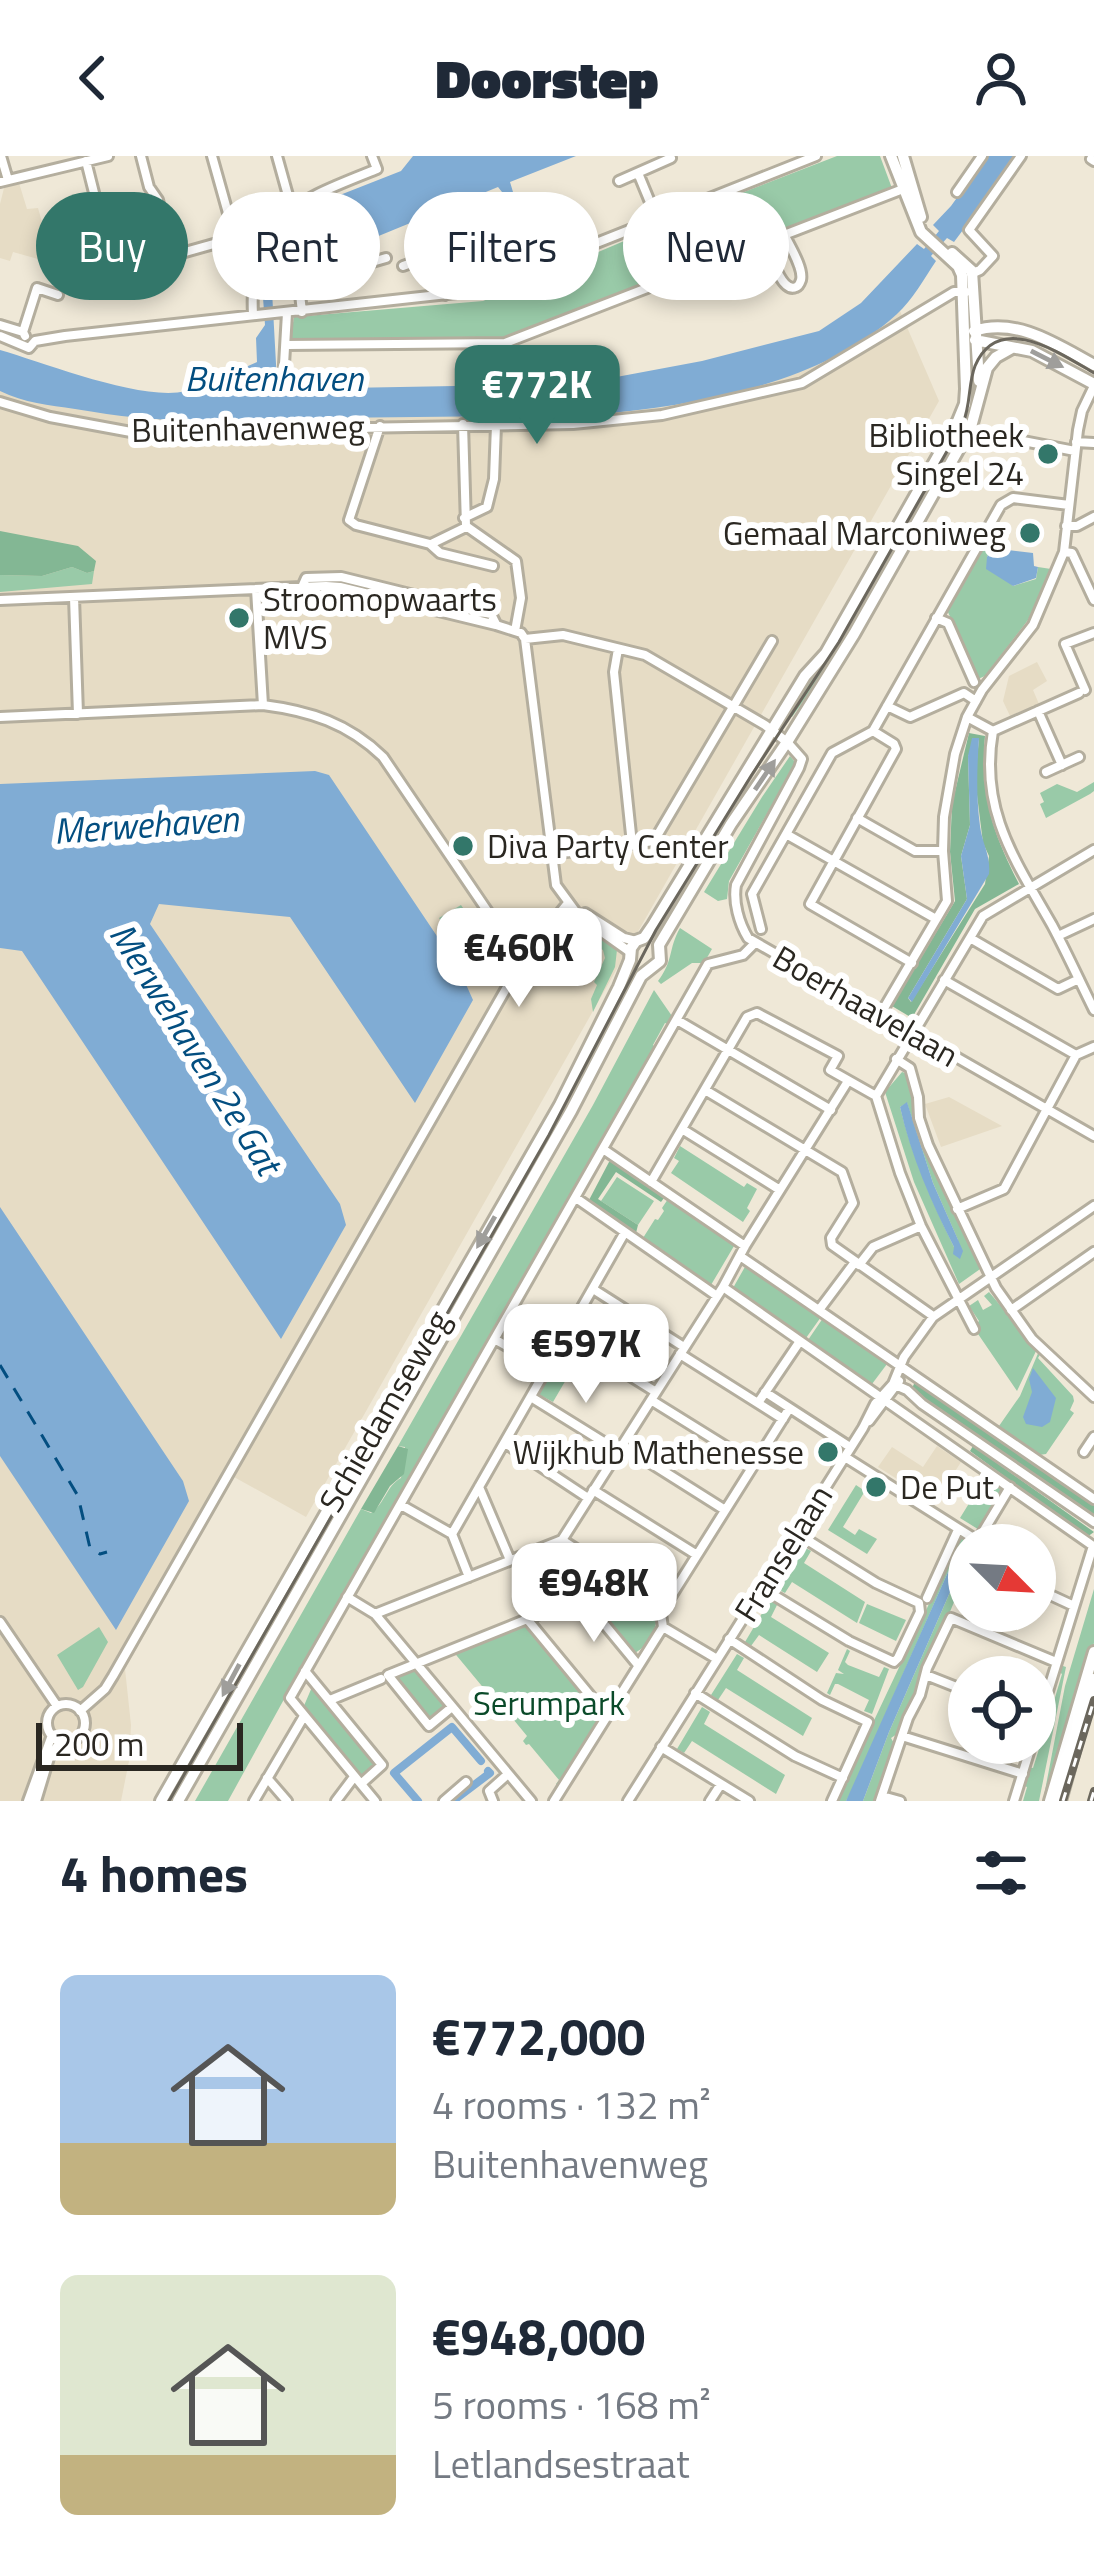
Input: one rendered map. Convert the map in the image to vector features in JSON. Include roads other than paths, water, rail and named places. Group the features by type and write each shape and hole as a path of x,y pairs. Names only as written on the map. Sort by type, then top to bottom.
{"main road":[{"path":"891,156 921,232 944,250 962,274 973,336 971,359 980,390"},
{"path":"903,156 931,239"},
{"path":"944,250 966,263 972,274 964,292"},
{"path":"973,336 992,327 1034,333 1094,365"},
{"path":"973,336 1038,353 1094,385"},
{"path":"659,945 854,634 971,427 990,362 1012,348"},
{"name":"Schiedamseweg","path":"161,1801 560,1105 635,948 805,676 842,628 958,421 971,359"},
{"path":"652,940 659,945 660,961 647,970 636,967 635,948 652,940"},
{"name":"Schiedamseweg","path":"178,1801 572,1111 647,970"},
{"path":"1050,1801 1094,1652"},
{"path":"1060,1801 1094,1679"}],"street":[{"path":"1,156 4,181 69,160 104,156"},
{"path":"35,156 40,172"},
{"path":"141,156 152,192"},
{"path":"212,156 222,192"},
{"path":"277,156 287,192"},
{"path":"320,192 377,169 372,156"},
{"path":"957,192 982,156"},
{"path":"958,266 972,274 993,256 969,230 1021,156"},
{"path":"723,192 809,157"},
{"path":"620,181 670,158"},
{"path":"86,161 94,192"},
{"path":"638,173 646,192"},
{"path":"789,232 903,189"},
{"path":"789,246 801,275 800,284 789,287"},
{"path":"302,312 298,276 341,271 386,258"},
{"name":"Buitenhavenweg","path":"0,402 131,432 573,424 662,415 802,382 964,292"},
{"path":"26,338 36,293"},
{"path":"287,346 505,343 623,297"},
{"path":"253,300 253,315"},
{"path":"0,336 26,338 404,300"},
{"path":"283,382 286,313"},
{"path":"0,325 26,338"},
{"path":"500,383 505,343"},
{"path":"880,1015 947,901 943,851 955,754 976,701 1033,625 1064,552 1082,411 1094,385"},
{"path":"464,424 465,522"},
{"path":"430,544 487,507 494,479 496,424"},
{"path":"380,426 349,520 430,544 440,553 494,566"},
{"path":"971,427 982,433 1076,446 1094,443"},
{"path":"761,929 752,894 786,834 835,752 873,731 1004,502 1013,497 1069,505"},
{"path":"1066,526 1094,518"},
{"path":"465,522 516,560 521,598 515,631"},
{"path":"1064,552 1072,553 1094,601"},
{"path":"0,600 340,587 515,631 525,639 563,635 645,655 733,704 788,742"},
{"path":"256,589 263,705"},
{"path":"74,597 78,714"},
{"path":"936,618 947,623 974,682"},
{"path":"993,731 1085,690 1066,644 1094,633"},
{"path":"525,639 556,885 568,903 635,948"},
{"path":"550,854 654,842 772,641"},
{"path":"618,649 614,672 632,844"},
{"path":"887,706 910,717 964,693 976,701"},
{"path":"0,717 263,705 340,724 383,757 507,940 527,955"},
{"path":"1038,711 1062,764"},
{"path":"968,717 993,731"},
{"path":"873,731 896,749 811,905 912,963"},
{"path":"993,731 990,774 997,822 1094,1010"},
{"name":"Boerhaavelaan","path":"788,742 799,753 801,764 734,891 744,931 755,943 1094,1136"},
{"path":"1046,772 1079,757"},
{"path":"857,818 915,850 943,851"},
{"path":"786,834 936,919"},
{"path":"875,1096 982,916 1094,850"},
{"path":"80,1711 113,1676 527,955 568,903"},
{"path":"1058,936 1094,919"},
{"path":"969,938 1058,989 1078,979"},
{"path":"375,1801 290,1699 709,964 743,956 755,943"},
{"path":"944,980 1076,1055"},
{"path":"652,1182 747,1017 758,1013 838,1056 830,1070 875,1096 921,1226 974,1329"},
{"path":"677,1020 830,1110"},
{"path":"957,1209 1004,1190 1076,1055 1094,1047"},
{"path":"896,1059 910,1068 928,1145 990,1277 1039,1346 1094,1396"},
{"path":"375,1614 562,1540 848,1081"},
{"path":"705,1090 842,1172 853,1203 830,1242 933,1317"},
{"path":"682,1129 780,1190"},
{"path":"603,1149 819,1310 1093,1497"},
{"path":"576,1198 800,1341 1093,1546 1056,1662"},
{"path":"1094,1206 933,1317 910,1351 895,1386 1094,1522"},
{"path":"819,1310 873,1247 921,1226"},
{"path":"452,1534 625,1232"},
{"path":"1011,1310 1094,1252"},
{"path":"593,1289 783,1419"},
{"path":"566,1336 754,1464"},
{"path":"496,1340 547,1369"},
{"path":"758,1403 800,1341"},
{"name":"Franselaan","path":"628,1801 862,1428 895,1386"},
{"path":"765,1392 850,1447"},
{"path":"531,1397 725,1510"},
{"path":"554,1801 663,1627 665,1606 789,1409"},
{"path":"1084,1452 1094,1437"},
{"path":"505,1443 697,1555"},
{"path":"844,1456 949,1524"},
{"path":"479,1487 510,1561"},
{"path":"988,1524 1010,1487"},
{"path":"401,1505 452,1534 469,1577"},
{"path":"796,1533 875,1583 924,1603"},
{"path":"562,1540 665,1606"},
{"path":"762,1588 849,1641 894,1662 948,1551"},
{"path":"329,1700 582,1597 601,1564"},
{"path":"582,1597 639,1665"},
{"path":"347,1598 375,1614 530,1801"},
{"path":"1056,1598 1074,1606"},
{"path":"901,1801 881,1798 951,1618 1042,1656"},
{"path":"527,1619 607,1716"},
{"path":"0,1622 57,1706"},
{"path":"663,1627 717,1659"},
{"path":"729,1640 822,1700 868,1722 832,1801"},
{"path":"305,1671 382,1765 336,1801"},
{"path":"926,1675 948,1684"},
{"path":"384,1677 429,1726 452,1707"},
{"path":"695,1693 795,1756 843,1778"},
{"path":"56,1738 73,1741 82,1733 85,1721 70,1705 57,1706"},
{"path":"32,1801 56,1738 47,1721 57,1706"},
{"path":"254,1801 304,1716"},
{"path":"902,1736 1022,1774"},
{"path":"661,1747 749,1801"},
{"path":"1014,1801 1025,1764"},
{"path":"493,1801 489,1791 508,1774"},
{"path":"267,1778 287,1801"},
{"path":"444,1801 466,1782"},
{"path":"710,1801 721,1784"}],"water":[{"path":"413,156 576,156 510,182 513,192 498,187 486,192 404,192 404,226 380,235 380,192 348,192 401,171"},
{"name":"Buitenhaven","path":"987,156 1018,156 954,242 947,238 931,256 936,261 897,314 830,359 711,398 590,415 196,421 37,403 0,391 0,350 120,386 186,391 257,362 256,338 265,325 263,300 272,300 277,382 287,385 560,384 702,361 819,331 861,303 917,244 924,249 939,231 933,225"},
{"path":"992,548 1033,553 1036,578 1013,586 986,569"},
{"path":"972,738 979,738 978,804 989,874 912,1002 908,998 967,899 961,856 970,825"},
{"path":"315,771 329,775 459,969 473,1000 415,1103 290,917 159,904 150,924 340,1204 346,1225 281,1339 22,951 0,948 0,784"},
{"path":"907,1102 933,1183 963,1251 960,1259 953,1254 910,1143 900,1107"},
{"path":"0,1207 183,1481 189,1501 116,1630 0,1456"},
{"path":"1033,1368 1056,1398 1050,1422 1042,1427 1026,1424 1023,1417 1032,1392"},
{"path":"948,1572 948,1597 863,1801 846,1801"}],"waterway":[{"path":"418,1801 394,1773 452,1727 481,1761"},
{"path":"453,1801 488,1771"}],"tram line":[{"path":"169,1801 549,1135 656,930 839,642 963,423 975,366 986,349 999,341 1031,341 1094,373"}],"railway":[{"path":"1063,1801 1094,1700"},
{"path":"1091,1801 1094,1791"}],"place":[{"name":"Bibliotheek Singel 24","path":"1048,454"},
{"name":"Gemaal Marconiweg","path":"1030,533"},
{"name":"Stroomopwaarts MVS","path":"239,618"},
{"name":"Diva Party Center","path":"463,846"},
{"name":"Wijkhub Mathenesse","path":"828,1452"},
{"name":"De Put","path":"876,1487"}],"water label":[{"name":"Merwehaven","path":"146,824"},
{"name":"Merwehaven 2e Gat","path":"196,1048"}],"park label":[{"name":"Serumpark","path":"549,1703"}]}
